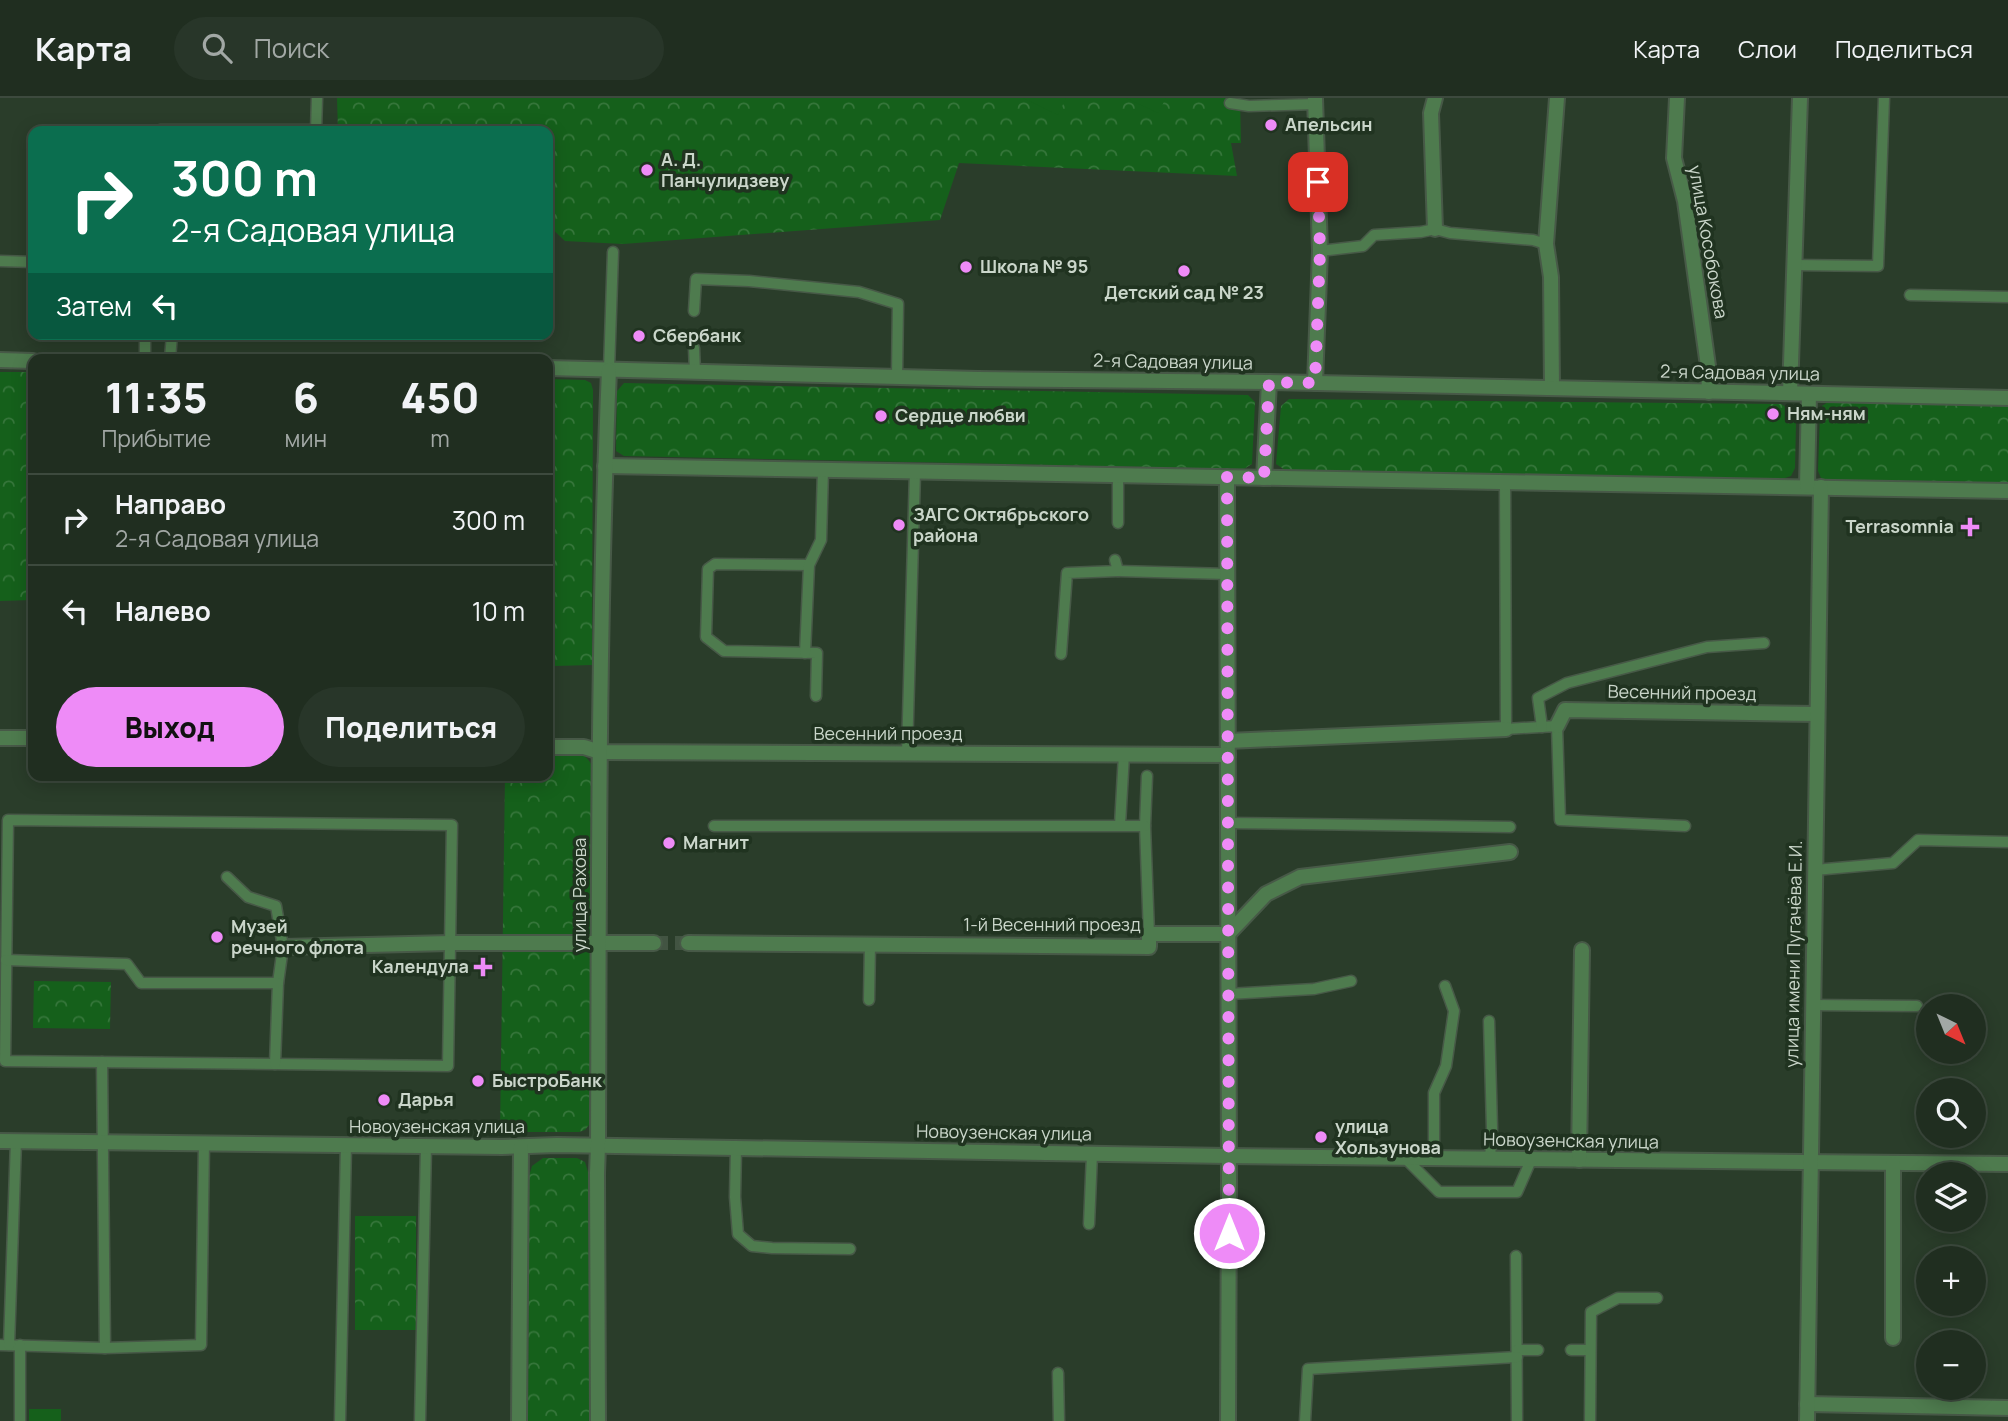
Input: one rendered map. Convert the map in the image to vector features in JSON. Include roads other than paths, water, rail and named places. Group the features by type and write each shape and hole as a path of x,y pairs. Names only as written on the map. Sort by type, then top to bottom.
{"street":[{"path":"1435,98 1431,113 1435,229"},
{"path":"1552,388 1551,277 1546,244 1557,98"},
{"name":"улица Кособокова","path":"1677,98 1674,158 1687,214 1709,366 1709,392"},
{"path":"1790,393 1800,98"},
{"path":"1315,101 1320,251 1315,383"},
{"path":"0,360 28,361"},
{"name":"2-я Садовая улица","path":"553,368 2008,398"},
{"name":"улица Рахова","path":"598,1421 600,752 609,370"},
{"path":"1264,478 1269,382"},
{"name":"улица имени Пугачёва Е.И.","path":"1807,1421 1817,714 1810,394"},
{"path":"605,466 2008,491"},
{"path":"1227,477 1228,1421"},
{"name":"Весенний проезд","path":"1557,726 1565,710 1817,714"},
{"name":"Весенний проезд","path":"553,747 584,747 600,752 1124,754 1506,729"},
{"path":"0,738 28,738"},
{"path":"1228,934 1266,894 1300,877 1510,852"},
{"name":"1-й Весенний проезд","path":"688,943 1149,947 1149,934 1228,934"},
{"path":"283,947 450,943 654,943"},
{"path":"1580,1160 1582,950"},
{"name":"Новоузенская улица","path":"0,1141 2008,1164"},
{"path":"519,1421 521,1147"},
{"path":"1893,1164 1893,1338"},
{"path":"1807,1404 2008,1408"}],"lane":[{"path":"316,126 317,98"},
{"path":"1794,265 1878,266 1884,98"},
{"path":"1230,103 1249,106 1315,101"},
{"path":"1320,251 1363,246 1374,235 1435,229 1546,244"},
{"path":"609,370 613,252"},
{"path":"0,261 28,262"},
{"path":"694,311 696,279 749,281 859,292 898,304 897,376"},
{"path":"1910,295 2008,297"},
{"path":"694,348 695,372"},
{"path":"805,653 809,565 821,540 823,470"},
{"path":"907,753 915,472"},
{"path":"1118,475 1118,523"},
{"path":"1505,481 1506,729 1557,726 1560,820 1685,826"},
{"path":"1115,559 1118,571"},
{"path":"809,565 715,564 708,569 706,637 724,651 817,653 816,696"},
{"path":"1061,654 1067,573 1118,571 1228,574"},
{"path":"1542,727 1538,698 1567,683 1707,646 1764,643"},
{"path":"1120,825 1124,754"},
{"path":"1147,776 1145,826 1149,934"},
{"path":"8,820 452,825 448,1066 5,1061 6,960 3,946 8,820"},
{"path":"1228,823 1510,827"},
{"path":"714,826 1145,826"},
{"path":"1815,870 1893,863 1918,840 2008,842"},
{"path":"227,877 248,897 276,906 283,947 278,983 275,1064"},
{"path":"869,1000 870,944"},
{"path":"6,960 127,964 141,983 278,983"},
{"path":"1228,994 1314,989 1351,981"},
{"path":"1434,1158 1434,1093 1446,1066 1454,1011 1445,986"},
{"path":"1812,1005 1916,1006"},
{"path":"1489,1021 1492,1129 1490,1159"},
{"path":"102,1062 106,1348"},
{"path":"16,1141 4,1345 106,1348 201,1345 204,1143"},
{"path":"340,1421 346,1145"},
{"path":"420,1421 426,1146"},
{"path":"736,1148 735,1197 738,1234 752,1246 850,1249"},
{"path":"1089,1224 1092,1153"},
{"path":"1405,1158 1439,1192 1517,1192 1531,1160"},
{"path":"1516,1256 1517,1421"},
{"path":"1590,1421 1591,1312 1618,1298 1657,1298"},
{"path":"20,1345 20,1421"},
{"path":"1305,1421 1308,1369 1538,1350"},
{"path":"1572,1350 1589,1350"},
{"path":"1058,1373 1059,1421"}],"tunnel":[{"path":"654,943 688,943"}],"place":[{"name":"Апельсин","path":"1271,125"},
{"name":"А. Д. Панчулидзеву","path":"647,170"},
{"name":"Школа № 95","path":"966,267"},
{"name":"Детский сад № 23","path":"1184,271"},
{"name":"Сбербанк","path":"639,336"},
{"name":"Ням-ням","path":"1773,414"},
{"name":"Сердце любви","path":"881,416"},
{"name":"ЗАГС Октябрьского района","path":"899,525"},
{"name":"Terrasomnia","path":"1970,527"},
{"name":"Магнит","path":"669,843"},
{"name":"Музей речного флота","path":"217,937"},
{"name":"Календула","path":"483,967"},
{"name":"БыстроБанк","path":"478,1081"},
{"name":"Дарья","path":"384,1100"},
{"name":"улица Хользунова","path":"1321,1137"}]}
